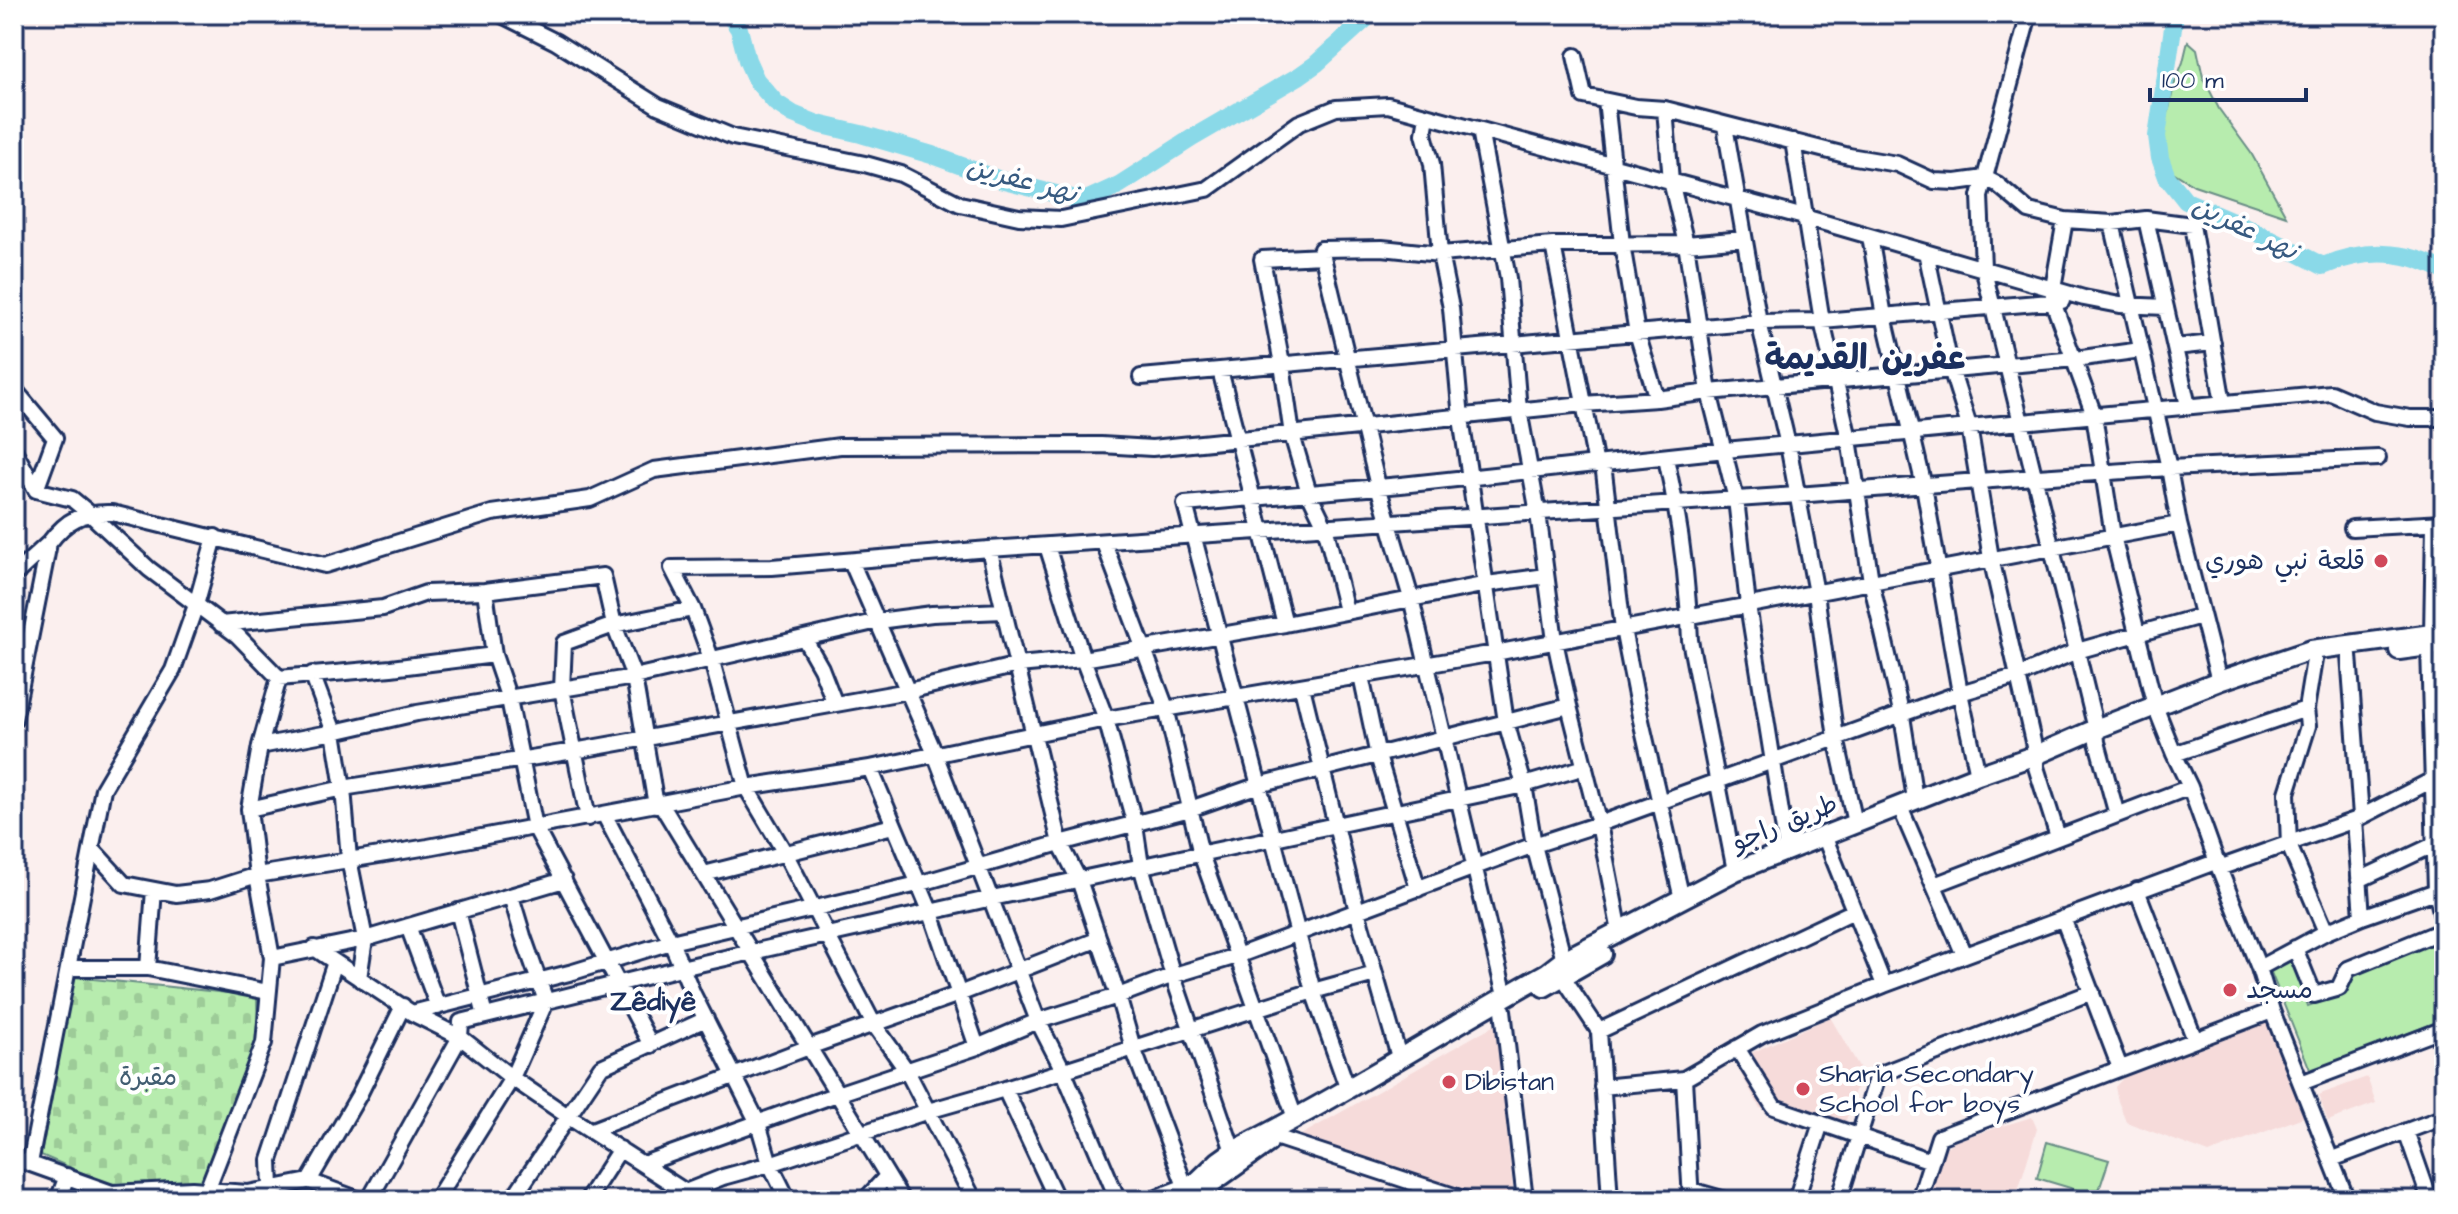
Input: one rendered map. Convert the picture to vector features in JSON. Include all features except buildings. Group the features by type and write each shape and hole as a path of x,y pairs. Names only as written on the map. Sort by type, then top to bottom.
{"main road":[{"name":"طريق راجو","path":"1564,968 1620,932 1735,871 1855,823 2036,761 2219,681 2312,655 2437,638"},
{"name":"طريق راجو","path":"2157,710 2312,655 2349,655 2437,638"},
{"name":"طريق راجو","path":"1155,1200 1193,1191 1504,1003 1547,973 1564,968 1727,884 1978,775 2036,761"},
{"name":"طريق راجو","path":"1193,1191 1219,1161 1233,1151 1348,1090 1399,1057 1504,1003"}],"street":[{"path":"500,14 556,42 658,106 733,137 901,174 960,204 1019,217 1061,219 1207,189 1299,123 1336,108 1388,105 1983,267 2053,295 2166,307"},
{"path":"2029,14 1980,196 1983,267 2117,815"},
{"path":"1575,56 1584,96 1665,109 1849,156 1897,164 1934,181 1985,178 1997,184 2029,211 2065,220 2112,223 2146,219 2192,225 2223,403"},
{"path":"1606,101 1622,244 1637,333 1657,399"},
{"path":"1665,109 1671,181 1686,244 1709,392 1736,499 1748,605 1787,850"},
{"path":"1427,116 1424,134 1432,164 1440,254 1451,308 1461,418 1506,722 1524,785 1534,845 1564,968 1599,1031 1610,1200"},
{"path":"1725,126 1759,322 1788,445 1816,593 1836,738 1855,823"},
{"path":"1480,130 1508,278 1519,410 1538,513 1555,641 1599,824 1620,932"},
{"path":"1793,141 1822,321 1849,439 1871,581 1902,716 1909,807 1934,885 1964,955"},
{"path":"2146,219 2188,406"},
{"path":"2065,220 2053,295 2094,415 2113,536 2157,710 2190,787 2259,968 2272,1011 2347,1200"},
{"path":"2112,223 2169,468 2179,524 2219,681"},
{"path":"1870,237 1884,316 1924,486 1960,693 1978,775"},
{"path":"1525,1200 1504,1003 1411,598 1378,486 1321,249 1382,248 1440,254 1553,245 1686,244 1744,239"},
{"path":"1553,245 1583,404 1610,508 1623,629 1682,899"},
{"path":"1926,252 1951,369 1969,426 1991,558 2036,761 2058,837"},
{"path":"1323,256 1262,259 1292,435 1309,493 1325,526 1346,611"},
{"path":"1141,377 1759,322 1822,321 1994,308 2053,295"},
{"path":"2175,347 2213,343"},
{"path":"14,575 49,543 62,526 89,513 112,513 325,565 492,513 590,499 654,470 840,446 1101,445 1152,448 1519,410 2075,359 2141,350"},
{"path":"1220,370 1285,624"},
{"path":"14,389 55,438 36,490"},
{"path":"1348,1090 1313,991 1185,504 2331,393 2375,412 2410,418 2444,418"},
{"path":"14,450 36,490 72,499 149,569 238,636 279,678"},
{"path":"1666,458 1676,503 1690,640 1735,871"},
{"path":"974,1200 907,1071 873,1023 785,853 746,787 712,661 693,609 672,568 772,567 1475,515 2169,468 2378,458"},
{"path":"2295,948 2314,995 2339,988 2348,969 2444,927 2436,891 2439,842 2439,523 2352,528"},
{"path":"93,850 124,884 176,894 210,890 257,875 428,847 746,787 870,768 1106,719 1495,653 2179,524"},
{"path":"30,1163 103,789 173,670 215,537"},
{"path":"14,720 49,543"},
{"path":"1104,543 1166,708 1201,854 1295,1118"},
{"path":"1047,546 1083,659 1106,719 1135,825 1141,866 1173,976 1233,1151"},
{"path":"989,549 1060,843 1079,880 1133,1048 1193,1191"},
{"path":"851,561 935,754 1038,1021 1063,1070 1118,1200"},
{"path":"221,624 383,608 426,593 485,591 603,576 614,625 634,677 658,805 704,874 902,1200"},
{"path":"249,809 343,788 574,751 908,691 1018,665 1144,649 1487,584 1546,576"},
{"path":"485,591 494,655 509,699 535,827 651,1045"},
{"path":"588,818 562,689 564,643 614,625 693,609"},
{"path":"260,746 417,713 634,677 878,621 932,614 1003,611"},
{"path":"643,1164 977,1047 1038,1021 1237,956 1534,845 1960,693 2018,676 2077,651 2201,616"},
{"path":"804,638 821,668 835,704"},
{"path":"279,678 494,655"},
{"path":"2312,655 2306,709 2308,726 2287,793 2289,845 2326,932"},
{"path":"2349,655 2362,917"},
{"path":"312,674 334,732 343,788 349,859 365,939 359,978"},
{"path":"1361,676 1393,813 1418,889"},
{"path":"207,1190 264,1043 272,958 249,809 260,746 279,678"},
{"path":"1302,687 1357,911 1399,1057"},
{"path":"408,1009 438,1007 671,942 918,884 1135,825 1321,768 1569,706"},
{"path":"2174,754 2306,709"},
{"path":"369,1200 460,1037 461,1022 751,952 1524,785 1585,767"},
{"path":"870,768 931,913 977,1047"},
{"path":"1602,1087 1684,1079 1762,1034 1884,985 2137,890 2289,845 2358,818 2438,777"},
{"path":"1934,885 2190,787"},
{"path":"604,814 671,942 758,1123 770,1164 788,1200"},
{"path":"704,874 893,826"},
{"path":"2359,880 2439,842"},
{"path":"1827,843 1884,985"},
{"path":"272,958 365,939 564,880"},
{"path":"148,968 154,890"},
{"path":"2137,890 2195,1040"},
{"path":"2259,968 2326,932 2436,891"},
{"path":"436,1200 512,1078 546,1001 511,896"},
{"path":"458,911 485,1016"},
{"path":"1599,1031 1854,911"},
{"path":"2063,918 2120,1068"},
{"path":"408,926 438,1007"},
{"path":"592,1130 1099,939"},
{"path":"314,948 408,1009 460,1037 512,1078 692,1196"},
{"path":"271,1188 270,1160 335,962"},
{"path":"69,968 148,968 268,992"},
{"path":"665,1200 692,1196 723,1177 928,1111 1375,974"},
{"path":"1839,1200 1878,1075 2092,992"},
{"path":"14,1158 112,1193 207,1190 248,1193 309,1181 408,1009"},
{"path":"1919,1200 1939,1137 2272,1011"},
{"path":"512,1200 601,1067 706,1019"},
{"path":"2301,1083 2444,1029"},
{"path":"1737,1048 1774,1107 1931,1161"},
{"path":"1684,1079 1691,1195 1726,1200"},
{"path":"1005,1089 1057,1200"},
{"path":"2332,1159 2444,1117"},
{"path":"1796,1200 1821,1123"},
{"path":"2406,1131 2430,1200"},
{"path":"1278,1138 1466,1200"},
{"path":"587,1200 620,1149"},
{"path":"58,1200 67,1176"},
{"path":"865,1200 887,1176"},
{"path":"309,1181 325,1194 360,1200"},
{"path":"2437,1200 2444,1198"}],"shaded area":[{"name":"Sharia Secondary School for boys","path":"1830,1017 1861,1070 1842,1134 1760,1108 1734,1061"},
{"path":"2270,1019 2306,1116 2209,1153 2126,1122 2115,1087 2127,1074"},
{"name":"Dibistan","path":"1496,1024 1514,1200 1494,1200 1294,1139"},
{"path":"2367,1077 2376,1103 2328,1121 2318,1095"},
{"path":"2032,1117 2037,1129 2015,1200 1927,1200 1943,1149 1957,1140"}],"green space":[{"path":"2188,41 2197,49 2203,77 2219,109 2251,153 2286,216 2194,185 2173,172 2161,147 2174,85"},
{"path":"2444,937 2444,1019 2311,1072 2270,970 2292,960 2308,1006 2343,993 2352,974"},
{"name":"مقبرة","path":"74,977 257,996 258,1040 203,1182 113,1186 41,1155"},
{"path":"2047,1142 2109,1160 2097,1196 2037,1178"}],"waterway":[{"name":"نهر عفرين","path":"729,14 739,29 756,80 776,103 793,114 818,124 932,155 1000,180 1084,201 1119,185 1299,76 1371,14"},
{"name":"نهر عفرين","path":"2175,14 2157,136 2167,177 2186,201 2323,266 2353,257 2384,254 2414,259 2444,271"}],"place":[{"name":"قلعة نبي هوري","path":"2381,561"},
{"name":"مسجد","path":"2230,990"},
{"name":"Dibistan","path":"1449,1082"},
{"name":"Sharia Secondary School for boys","path":"1803,1089"}],"district":[{"name":"عفرين القديمة","path":"1865,359"},
{"name":"Zêdiyê","path":"653,1001"}]}
